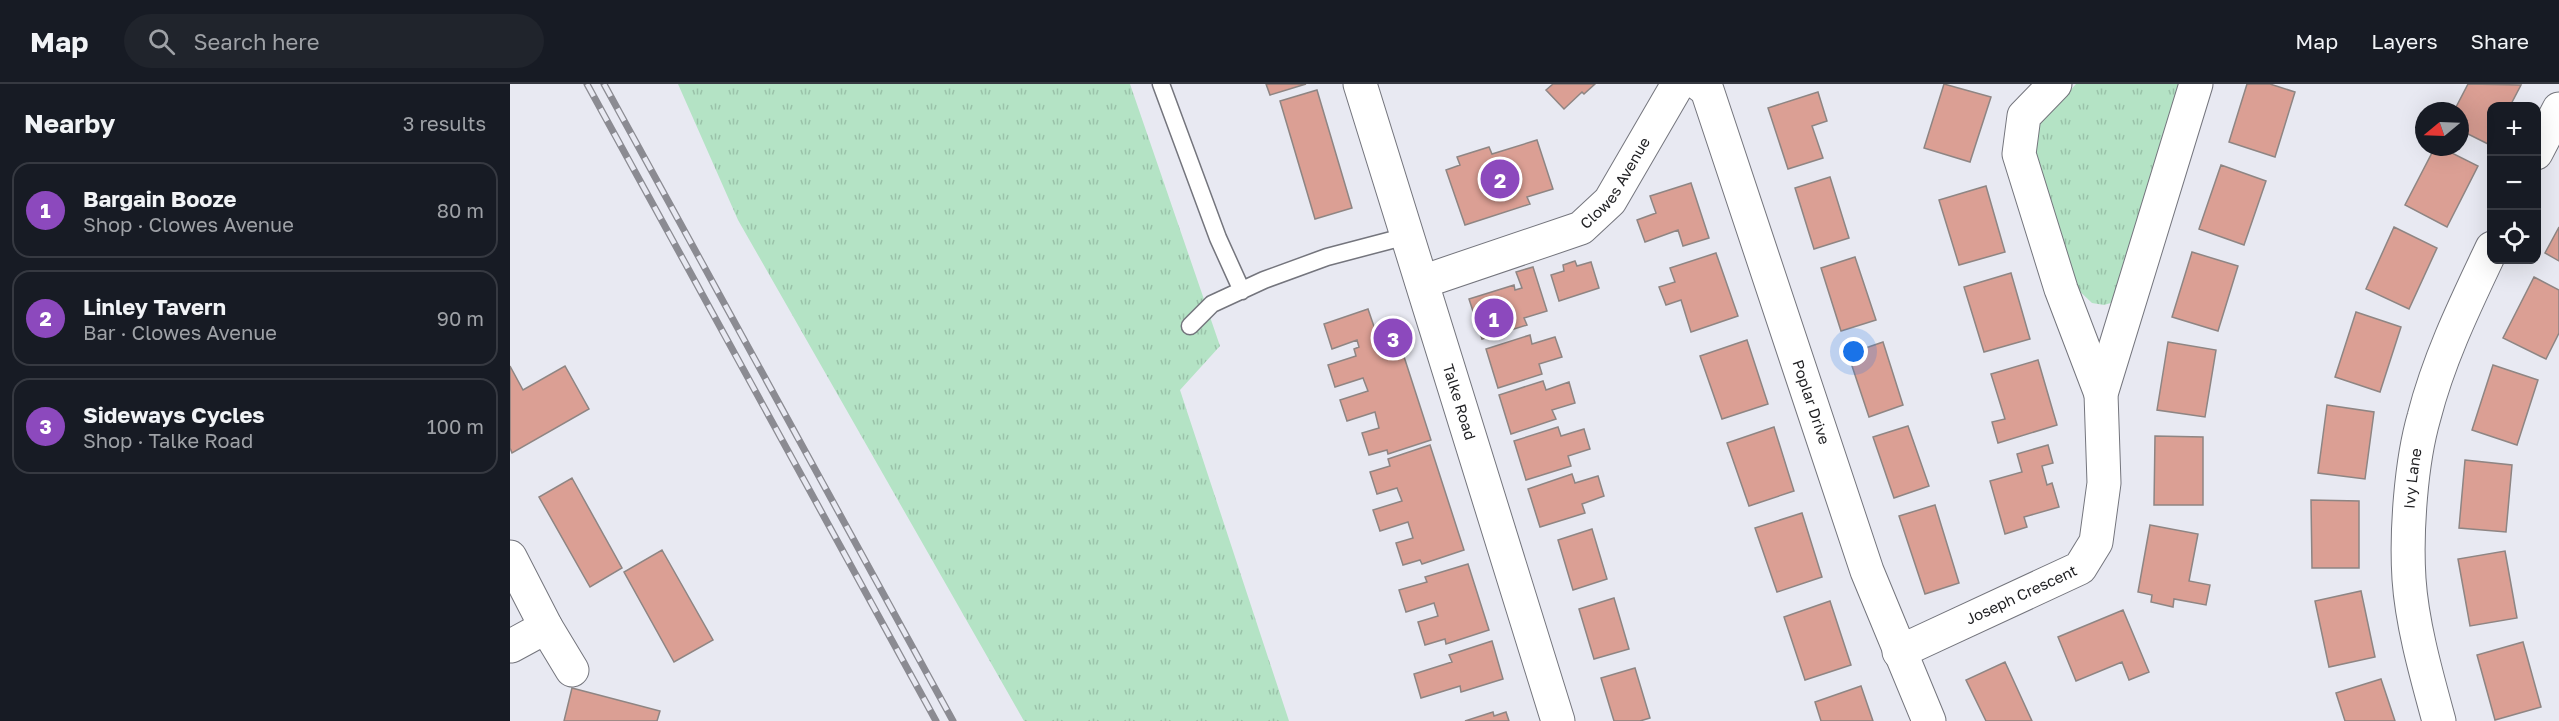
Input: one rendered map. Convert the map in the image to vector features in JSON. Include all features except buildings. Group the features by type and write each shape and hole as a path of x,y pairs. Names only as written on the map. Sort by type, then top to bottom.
{"street":[{"name":"Talke Road","path":"1360,84 1558,721"},
{"name":"Clowes Avenue","path":"1422,282 1581,228 1610,201 1678,84"},
{"name":"Poplar Drive","path":"1699,84 1707,90 1867,571 1929,721"},
{"name":"Joseph Crescent","path":"1899,652 2080,568 2096,542 2104,483 2101,394 2061,289 2019,154 2024,116 2055,84"},
{"name":"Joseph Crescent","path":"2101,394 2196,84"},
{"path":"2541,143 2559,109"},
{"name":"Ivy Lane","path":"2439,721 2423,662 2409,580 2411,496 2423,417 2450,341 2487,259"},
{"path":"510,557 546,627 572,670"},
{"path":"510,646 546,627"}],"lane":[{"path":"1161,84 1218,238 1242,291"},
{"path":"1190,326 1212,304 1242,291 1327,257 1407,236"}],"green space":[{"path":"678,84 1130,84 1220,346 1180,390 1289,721 1024,721 738,220"},
{"path":"2076,84 2187,84 2114,302 2104,305 2092,303 2072,284 2033,153 2035,128"}],"railway":[{"path":"587,84 936,721"},
{"path":"604,84 953,721"}],"place":[{"name":"Linley Tavern","path":"1500,179"},
{"name":"Bargain Booze","path":"1494,318"},
{"name":"Sideways Cycles","path":"1393,338"}]}
